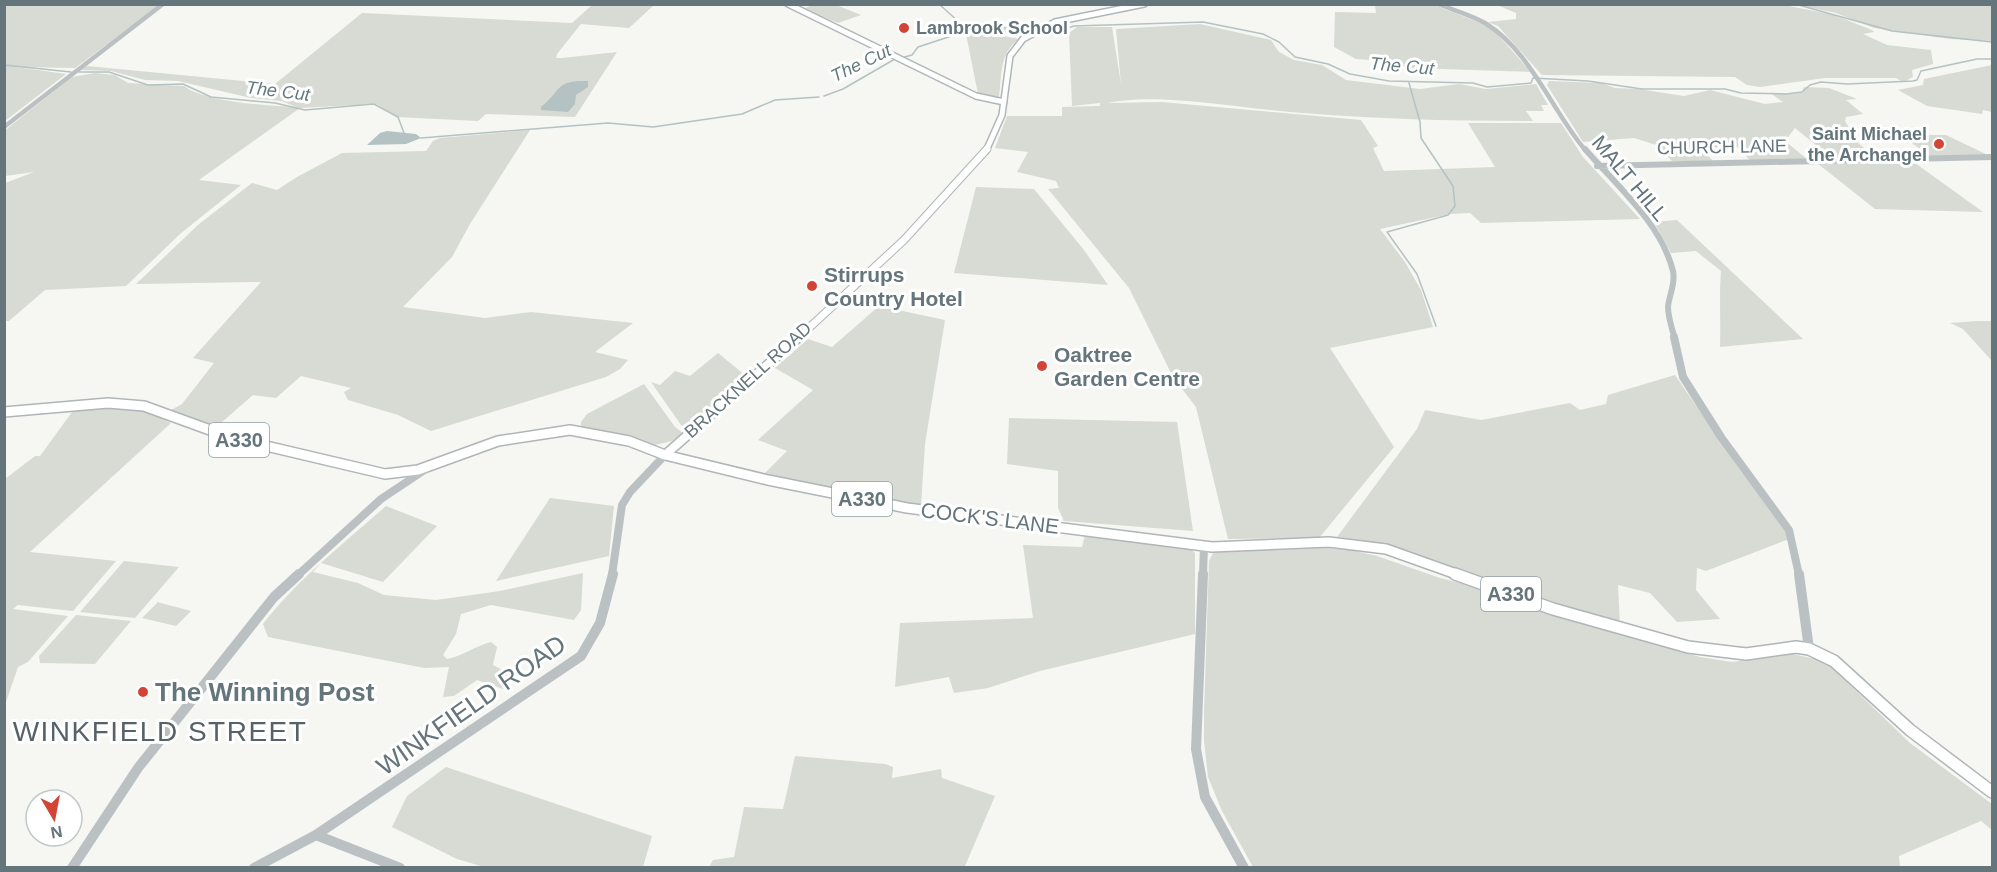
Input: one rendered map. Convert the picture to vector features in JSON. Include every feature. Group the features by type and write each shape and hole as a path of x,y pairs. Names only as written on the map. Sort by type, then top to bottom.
{"main road":[{"path":"788,4 976,96 1004,102"},
{"name":"BRACKNELL ROAD","path":"665,455 913,230 992,144 1004,102 1006,63 1011,51 1036,29 1062,18 1115,12 1144,4"},
{"name":"A330","path":"4,411 108,403 144,406 232,438 311,458 392,474 430,466 498,441 570,430 629,441 665,455"},
{"name":"COCK'S LANE","path":"665,455 768,480 907,508 1208,546"},
{"name":"A330","path":"1208,546 1329,542 1376,547 1419,559 1553,609 1688,647 1746,654 1796,647 1809,649 1834,661 1910,730 1992,792"}],"street":[{"path":"4,127 162,4"},
{"name":"MALT HILL","path":"1438,4 1494,28 1539,78 1564,122 1597,166 1646,219 1670,260 1674,280 1668,309 1683,377 1721,437 1789,530 1809,649"},
{"name":"CHURCH LANE","path":"1597,166 1992,157"},
{"name":"WINKFIELD ROAD","path":"254,867 316,835 581,656 592,643 606,603 622,505 630,492 665,455"},
{"path":"72,867 138,768 209,682 251,624 274,597 391,492 430,466"},
{"path":"391,492 392,474"},
{"path":"1208,546 1196,749 1205,797 1244,867"},
{"path":"316,835 400,867"}],"shaded area":[{"path":"815,4 836,5 861,15 838,23 803,9"},
{"path":"5,5 160,5 75,68 16,67 66,74 5,121"},
{"path":"592,5 654,5 629,28 581,24 557,54 556,58 562,58 617,52 575,117 486,114 478,121 396,117 377,104 300,108 199,180 241,185 180,234 126,286 45,290 9,321 5,321 5,183 34,172 5,176 4,131 72,77 95,73 115,75 128,83 184,86 206,96 221,99 296,107 282,101 251,98 178,81 145,80 111,71 80,70 87,66 275,84 362,13 572,23"},
{"path":"1375,5 1434,5 1491,27 1531,72 1409,68 1383,61 1356,59 1334,47 1335,12 1376,13"},
{"path":"1497,5 1784,5 1834,15 1872,30 1874,32 1863,34 1887,45 1931,50 1933,64 1912,70 1913,77 1903,82 1896,78 1825,78 1760,87 1747,85 1735,77 1542,75 1498,26 1488,22 1516,19 1516,13"},
{"path":"1798,5 1992,5 1992,41 1950,39 1874,28 1836,13"},
{"path":"1200,24 1271,40 1279,52 1294,60 1322,65 1346,80 1420,89 1459,84 1486,89 1536,84 1548,105 1541,105 1544,111 1526,111 1533,121 1502,121 1351,116 1173,100 1127,100 1108,103 1162,102 1361,120 1378,146 1373,148 1384,171 1495,167 1468,123 1561,123 1583,157 1640,219 1481,223 1470,213 1450,214 1380,229 1405,262 1421,290 1433,327 1330,348 1394,447 1319,538 1228,539 1196,407 1173,377 1129,288 1048,189 1059,188 1056,181 1017,172 1028,152 995,148 1007,116 1062,116 1062,107 1100,106 1100,103 1072,106 1069,33 1077,27 1112,27 1121,84 1116,29"},
{"path":"982,29 1008,29 1003,36 1019,39 1005,58 999,97 986,98 978,94 966,34"},
{"path":"1992,65 1992,112 1983,110 1982,114 1927,106 1898,90 1923,85 1924,79"},
{"path":"588,81 588,87 576,95 575,104 568,112 541,110 541,107 564,84"},
{"path":"1549,81 1601,83 1615,88 1684,96 1710,90 1765,104 1783,102 1770,93 1793,94 1802,92 1804,87 1829,88 1857,99 1846,100 1863,114 1846,117 1845,121 1858,143 1877,158 1833,159 1795,128 1785,141 1807,159 1750,160 1737,147 1701,148 1713,161 1672,161 1656,145 1634,138 1583,142 1547,85"},
{"path":"530,130 470,224 452,257 403,307 485,318 531,312 633,323 595,352 628,360 620,369 606,377 431,431 398,415 348,400 344,392 351,388 301,376 276,398 253,395 214,429 169,411 182,404 214,363 193,358 261,282 136,284 199,224 252,183 277,190 342,153 426,151 433,141 440,138"},
{"path":"387,131 416,134 421,138 406,144 367,145 380,133"},
{"path":"1902,135 1946,135 1990,156 1931,158"},
{"path":"1817,163 1915,163 1983,212 1875,209"},
{"path":"976,187 1034,189 1084,250 1108,285 954,273"},
{"path":"1677,220 1803,339 1720,347 1721,271 1696,251 1671,253 1654,222"},
{"path":"879,306 945,320 925,444 921,505 899,503 764,474 787,451 758,440 813,390 775,368 808,339 832,347"},
{"path":"1992,321 1992,361 1963,329 1950,323"},
{"path":"718,353 746,376 688,429 681,425 651,382 660,385 675,371 690,376"},
{"path":"1675,375 1741,471 1785,527 1789,539 1706,571 1697,568 1696,590 1720,619 1677,622 1650,593 1618,585 1620,626 1367,542 1337,537 1417,429 1425,410 1481,420 1570,403 1580,410 1606,404 1608,395"},
{"path":"644,384 675,427 683,433 672,441 655,445 581,430 581,422 587,414"},
{"path":"84,407 146,411 171,423 30,552 116,561 73,611 18,605 13,609 68,616 28,662 18,667 5,705 5,479 35,456 40,456 72,412"},
{"path":"1009,418 1177,422 1193,531 1064,521 1058,508 1058,471 1007,464"},
{"path":"550,498 614,506 609,556 496,581"},
{"path":"386,506 437,526 383,582 321,563 313,572 358,583 384,595 436,600 500,591 583,573 581,610 574,620 491,605 461,614 456,634 443,655 447,659 453,658 491,642 497,647 493,665 509,673 508,684 503,689 477,680 454,696 443,697 449,667 424,668 268,637 263,624 291,592 322,562"},
{"path":"1085,535 1190,548 1195,553 1195,634 1040,671 988,688 954,693 949,677 895,687 900,623 1033,618 1023,545 1082,547"},
{"path":"1304,547 1346,549 1377,556 1440,578 1480,588 1543,612 1700,657 1732,662 1792,654 1825,661 1910,743 1992,804 1992,830 1981,821 1899,856 1900,867 1253,867 1222,811 1208,777 1204,713 1209,561 1213,553 1219,552"},
{"path":"124,561 179,567 135,618 80,612"},
{"path":"157,603 191,611 176,626 142,618"},
{"path":"76,615 131,621 95,664 40,663 39,656"},
{"path":"795,756 885,764 893,767 892,778 941,769 942,778 995,796 965,866 967,867 709,867 713,860 734,857 744,807 783,809"},
{"path":"446,767 652,836 643,867 484,867 457,859 392,827 407,796"}],"waterway":[{"path":"939,4 968,30"},
{"path":"1795,4 1892,31 1992,42"},
{"name":"The Cut","path":"1046,30 1062,30 1074,26 1203,22 1263,34 1279,42 1295,57 1328,64 1350,74 1389,81 1473,83 1487,87 1531,83 1533,78 1588,81 1642,89 1725,89 1741,93 1786,94 1802,92 1810,85 1821,82 1847,84 1913,81 1917,80 1921,71 1977,59 1992,59"},
{"name":"The Cut","path":"968,30 979,27 1037,29"},
{"name":"The Cut","path":"901,58 912,55 918,47 968,30"},
{"name":"The Cut","path":"824,96 843,89 895,59"},
{"name":"The Cut","path":"4,65 71,72"},
{"name":"The Cut","path":"79,72 109,72 148,85 183,84 211,97 275,103 305,110 374,104 398,117 404,133"},
{"path":"1409,83 1420,122 1421,138 1453,186 1455,206 1448,215 1387,232 1417,274 1436,326"},
{"name":"The Cut","path":"421,138 608,123 653,127 742,114 775,100 819,97"}],"place":[{"name":"Lambrook School","path":"904,28"},
{"name":"Saint Michael the Archangel","path":"1939,144"},
{"name":"Stirrups Country Hotel","path":"812,286"},
{"name":"Oaktree Garden Centre","path":"1042,366"},
{"name":"The Winning Post","path":"143,692"}],"district":[{"name":"WINKFIELD STREET","path":"160,731"}]}
